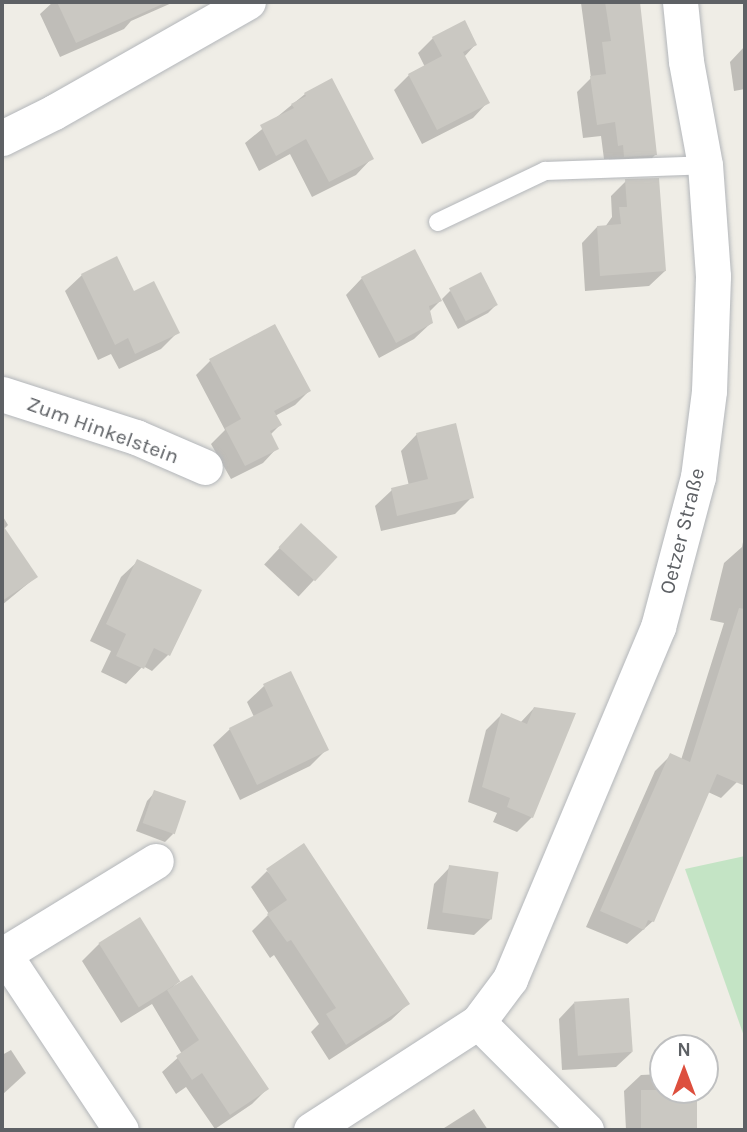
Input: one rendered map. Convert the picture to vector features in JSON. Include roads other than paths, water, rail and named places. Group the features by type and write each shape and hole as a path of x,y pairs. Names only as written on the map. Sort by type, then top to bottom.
{"street":[{"path":"2,138 54,113 248,2"},
{"name":"Oetzer Straße","path":"478,1023 509,979 658,626 698,477 709,391 713,276 705,165 686,61 680,2"},
{"name":"Zum Hinkelstein","path":"2,394 136,437 205,467"},
{"path":"121,1130 3,955 156,861"},
{"path":"311,1130 478,1023 586,1130"}],"lane":[{"path":"438,222 545,171 705,165"}]}
